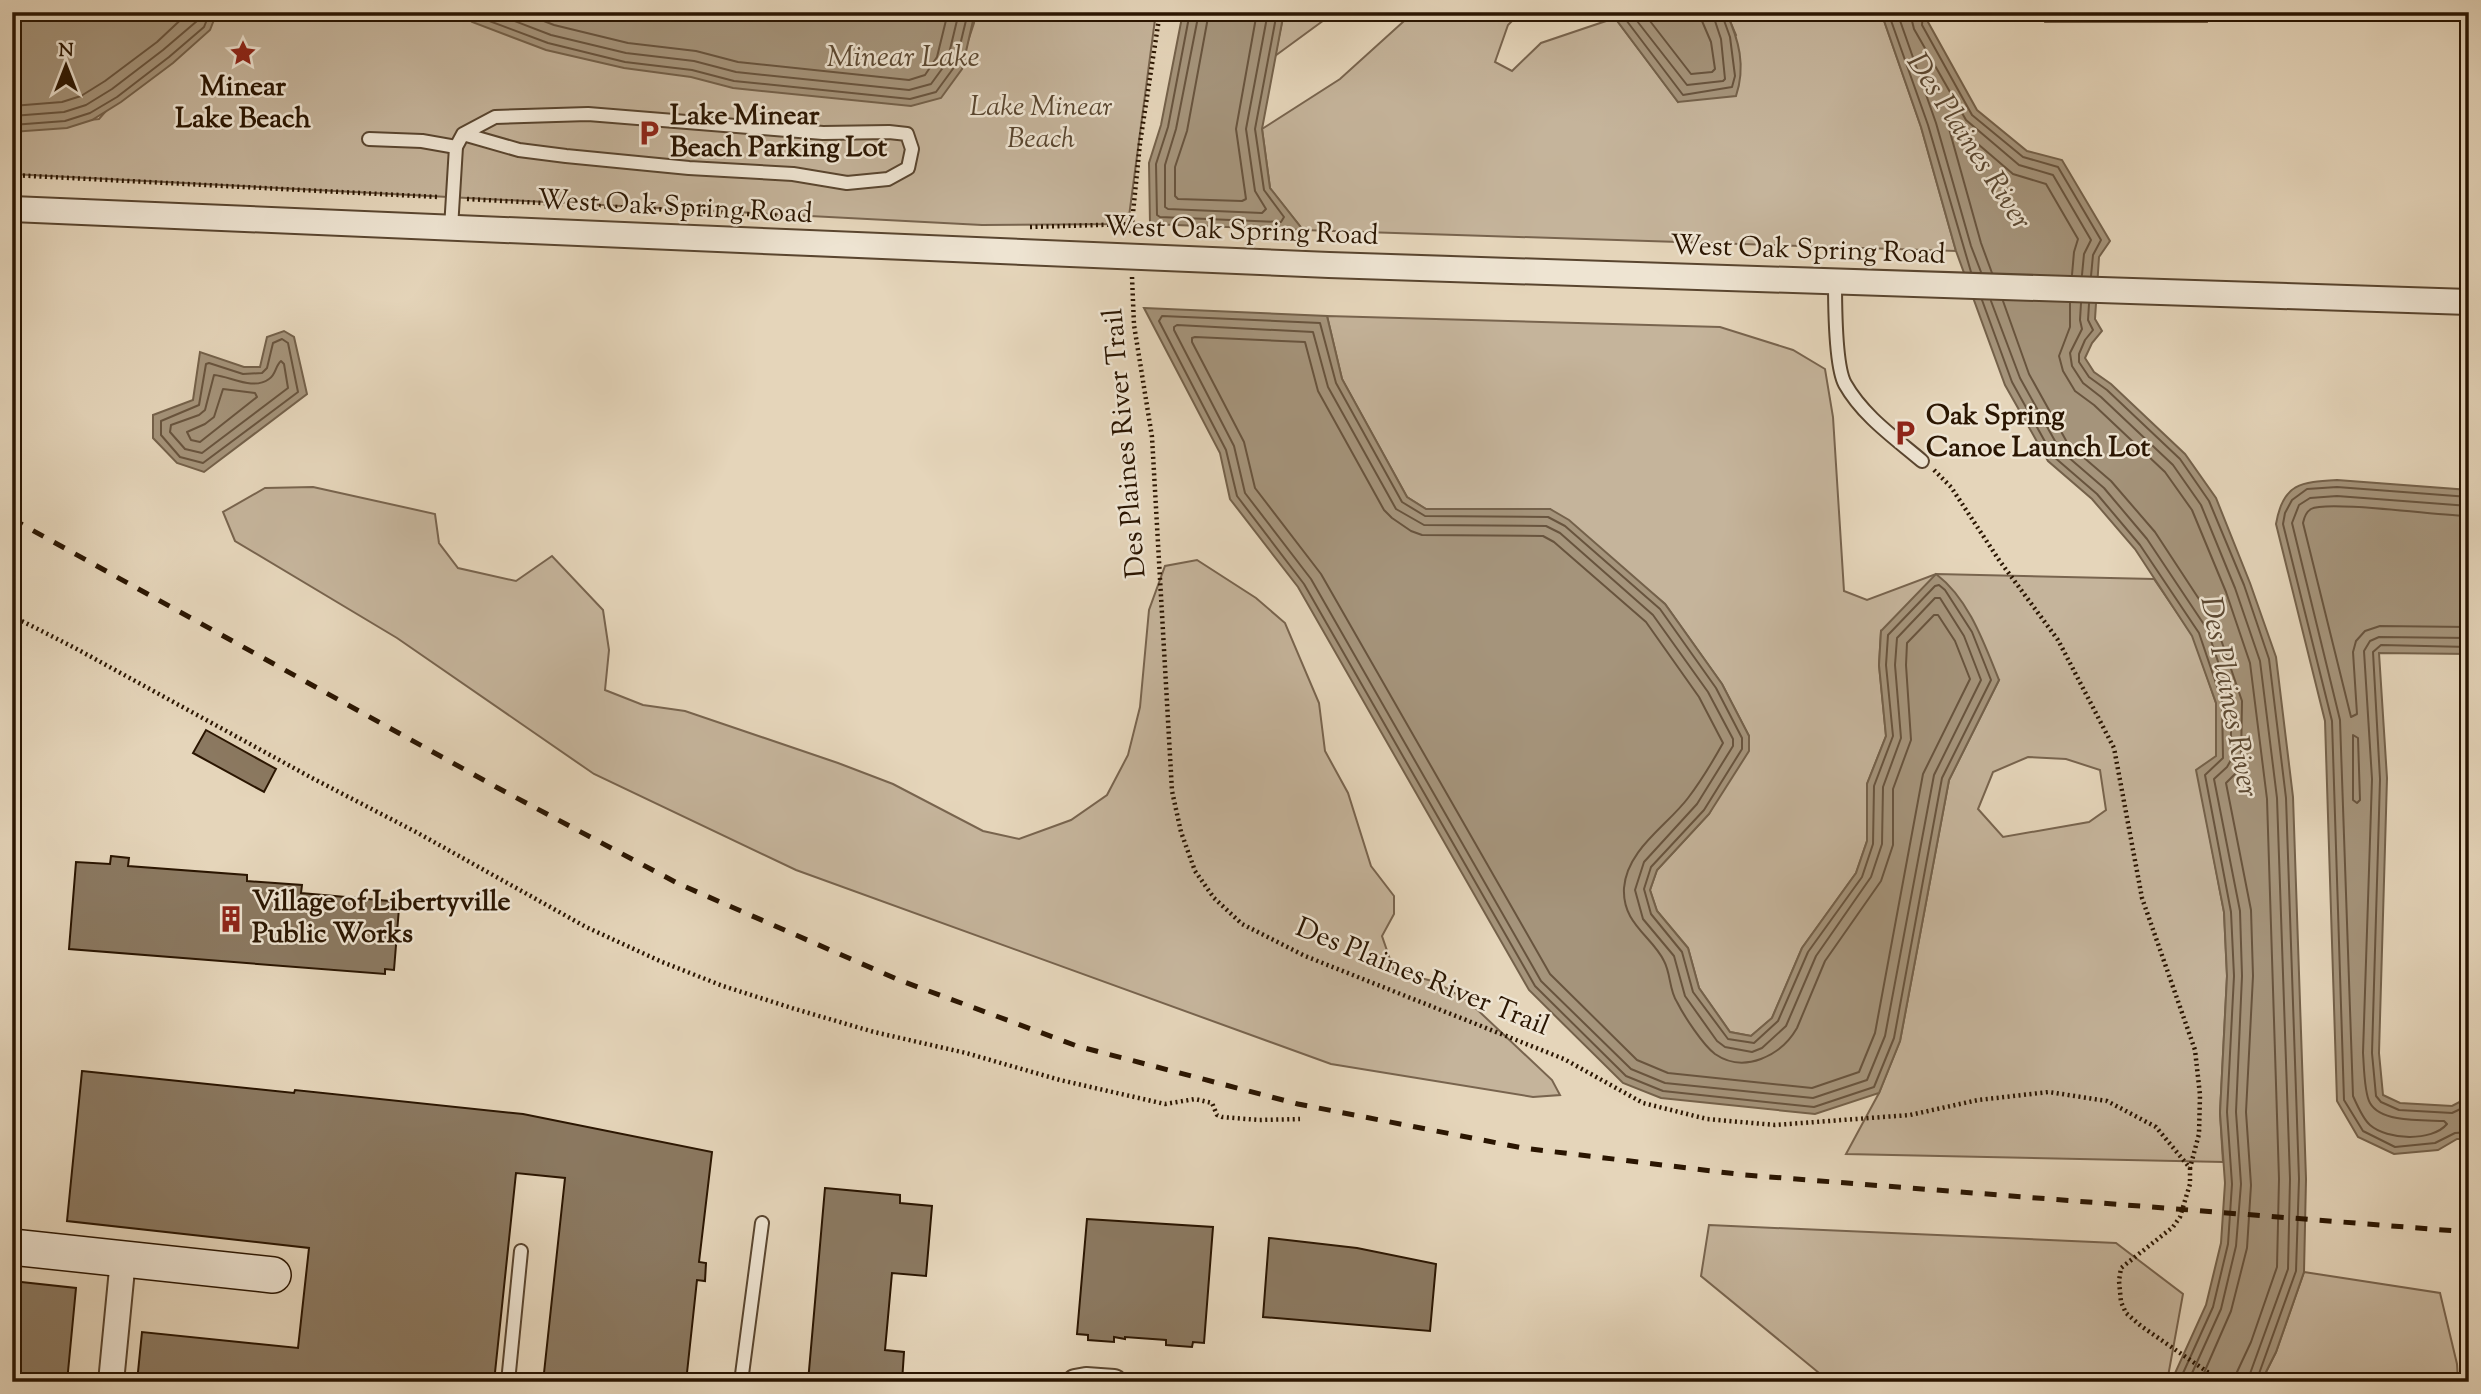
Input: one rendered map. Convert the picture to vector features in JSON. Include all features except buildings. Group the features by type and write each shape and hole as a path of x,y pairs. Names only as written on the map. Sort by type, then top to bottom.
{"street":[{"name":"West Oak Spring Road","path":"12,209 1131,258 2469,302"},
{"path":"12,1247 274,1275"},
{"path":"111,1382 123,1259"},
{"path":"1074,1382 1114,1382"}],"lane":[{"path":"451,228 456,146 463,134 495,117 588,114 823,133 889,132 907,134 912,149 908,167 888,179 847,183 793,174 689,168 542,153 519,150 463,134"},
{"path":"369,139 422,141 456,146"},
{"path":"1835,281 1834,313 1843,383 1868,415 1923,461"},
{"path":"741,1382 762,1223"},
{"path":"508,1382 521,1251"}],"path":[{"name":"Des Plaines River Trail","path":"1160,12 1140,143 1132,224 1134,325 1152,437 1172,791 1181,832 1195,871 1214,898 1242,924 1305,956 1564,1059 1643,1103 1707,1119 1775,1125 1910,1115 1978,1100 2049,1092 2107,1101 2156,1127 2190,1168"},
{"path":"12,175 810,217"},
{"path":"1029,227 1132,224"},
{"path":"1923,461 1951,487 1999,560 2059,640 2114,748 2142,898 2195,1050 2200,1095 2199,1134 2190,1168 2190,1184 2180,1217 2163,1237 2121,1268 2119,1292 2126,1313 2222,1382"},
{"path":"12,616 416,832 586,928 723,986 874,1032 955,1050 1060,1080 1165,1104 1205,1100 1212,1103 1217,1115 1222,1117 1300,1119"}],"green space":[{"name":"Lake Minear Beach","path":"188,12 465,12 959,68 975,12 1156,12 1128,224 982,225 12,174 12,128 99,119 163,46"},
{"path":"1284,12 1335,12 1275,56"},
{"path":"1414,12 1521,12 1508,25 1495,62 1512,71 1541,43 1615,18 1678,102 1736,35 1726,12 1881,12 1921,127 1956,251 1303,230 1270,188 1262,129 1340,79"},
{"path":"1327,316 1720,327 1793,350 1825,369 1833,417 1844,591 1867,600 1936,574 2154,579 2193,636 2216,703 2216,757 2197,770 2224,912 2227,976 2220,1113 2223,1162 1846,1154 1879,1093 1900,1041 1949,780 1999,680 1881,631 1879,665 1886,736 1867,784 1867,841 1856,873 1802,948 1772,1018 1751,1036 1730,1032 1699,988 1688,948 1657,911 1650,890 1657,870 1709,814 1749,736 1722,684 1665,604 1550,509 1426,509 1407,497 1342,379","holes":["2028,757 2066,759 2100,770 2106,810 2089,822 2003,837 1978,809 1993,772"]},
{"path":"313,487 435,514 439,543 458,568 516,581 552,556 603,610 609,650 605,690 643,705 685,711 838,763 893,784 983,831 1019,839 1071,820 1107,795 1128,755 1140,707 1149,610 1165,566 1197,560 1256,598 1285,623 1319,703 1325,751 1348,793 1371,866 1394,896 1394,914 1382,936 1394,971 1436,982 1468,1001 1552,1080 1560,1095 1533,1097 1331,1064 796,870 594,774 397,638 235,541 223,512 265,488"},
{"path":"1709,1225 2116,1243 2183,1294 2167,1382 1830,1382 1701,1276"},
{"path":"2304,1272 2440,1293 2457,1364 2458,1382 2261,1382 2276,1352"}],"water":[{"path":"12,12 217,12 210,30 173,63 92,120 67,128 12,132"},
{"name":"Minear Lake","path":"461,12 975,12 962,69 941,98 911,106 733,88 691,77 624,68 546,50 472,22"},
{"path":"1183,12 1284,12 1262,129 1270,188 1303,230 1150,224 1149,163 1161,125"},
{"path":"1613,12 1726,12 1740,53 1736,96 1678,102"},
{"name":"Des Plaines River","path":"1881,12 1930,12 1928,22 1977,110 2027,151 2062,160 2110,241 2099,257 2095,319 2102,331 2085,358 2094,372 2111,384 2185,454 2216,498 2276,657 2293,797 2306,1179 2304,1272 2276,1352 2261,1382 2171,1382 2206,1305 2221,1243 2225,1183 2220,1113 2227,976 2224,912 2196,770 2216,756 2216,703 2192,636 2135,549 2092,499 2048,461 2005,385 1956,251 1921,127"},
{"path":"2041,12 2209,12 2207,22 2045,22"},
{"path":"1144,308 1327,316 1342,379 1407,497 1426,509 1550,509 1569,520 1665,604 1722,684 1749,736 1749,751 1709,814 1657,870 1650,890 1657,911 1688,948 1699,988 1730,1032 1751,1036 1772,1018 1802,948 1856,873 1867,841 1867,784 1886,736 1879,665 1881,631 1936,574 1948,584 1974,622 1999,680 1949,780 1900,1041 1879,1093 1815,1114 1661,1098 1623,1083 1529,990 1298,587 1230,499 1220,453"},
{"path":"284,331 294,337 307,394 204,472 177,463 153,438 153,415 193,400 200,352 244,367 260,367 267,337"},
{"path":"2337,480 2469,490 2469,654 2379,653 2387,778 2379,1053 2383,1095 2400,1103 2452,1106 2469,1097 2469,1139 2457,1139 2438,1150 2394,1154 2358,1137 2337,1101 2325,721 2276,524 2283,500 2296,487"}],"railway":[{"path":"12,519 498,788 679,884 899,980 1077,1046 1298,1104 1523,1148 1745,1175 2469,1232"}],"place":[{"name":"Minear Lake Beach","path":"243,53"},
{"name":"Lake Minear Beach Parking Lot","path":"649,133"},
{"name":"Oak Spring Canoe Launch Lot","path":"1905,433"},
{"name":"Village of Libertyville Public Works","path":"231,919"}]}
